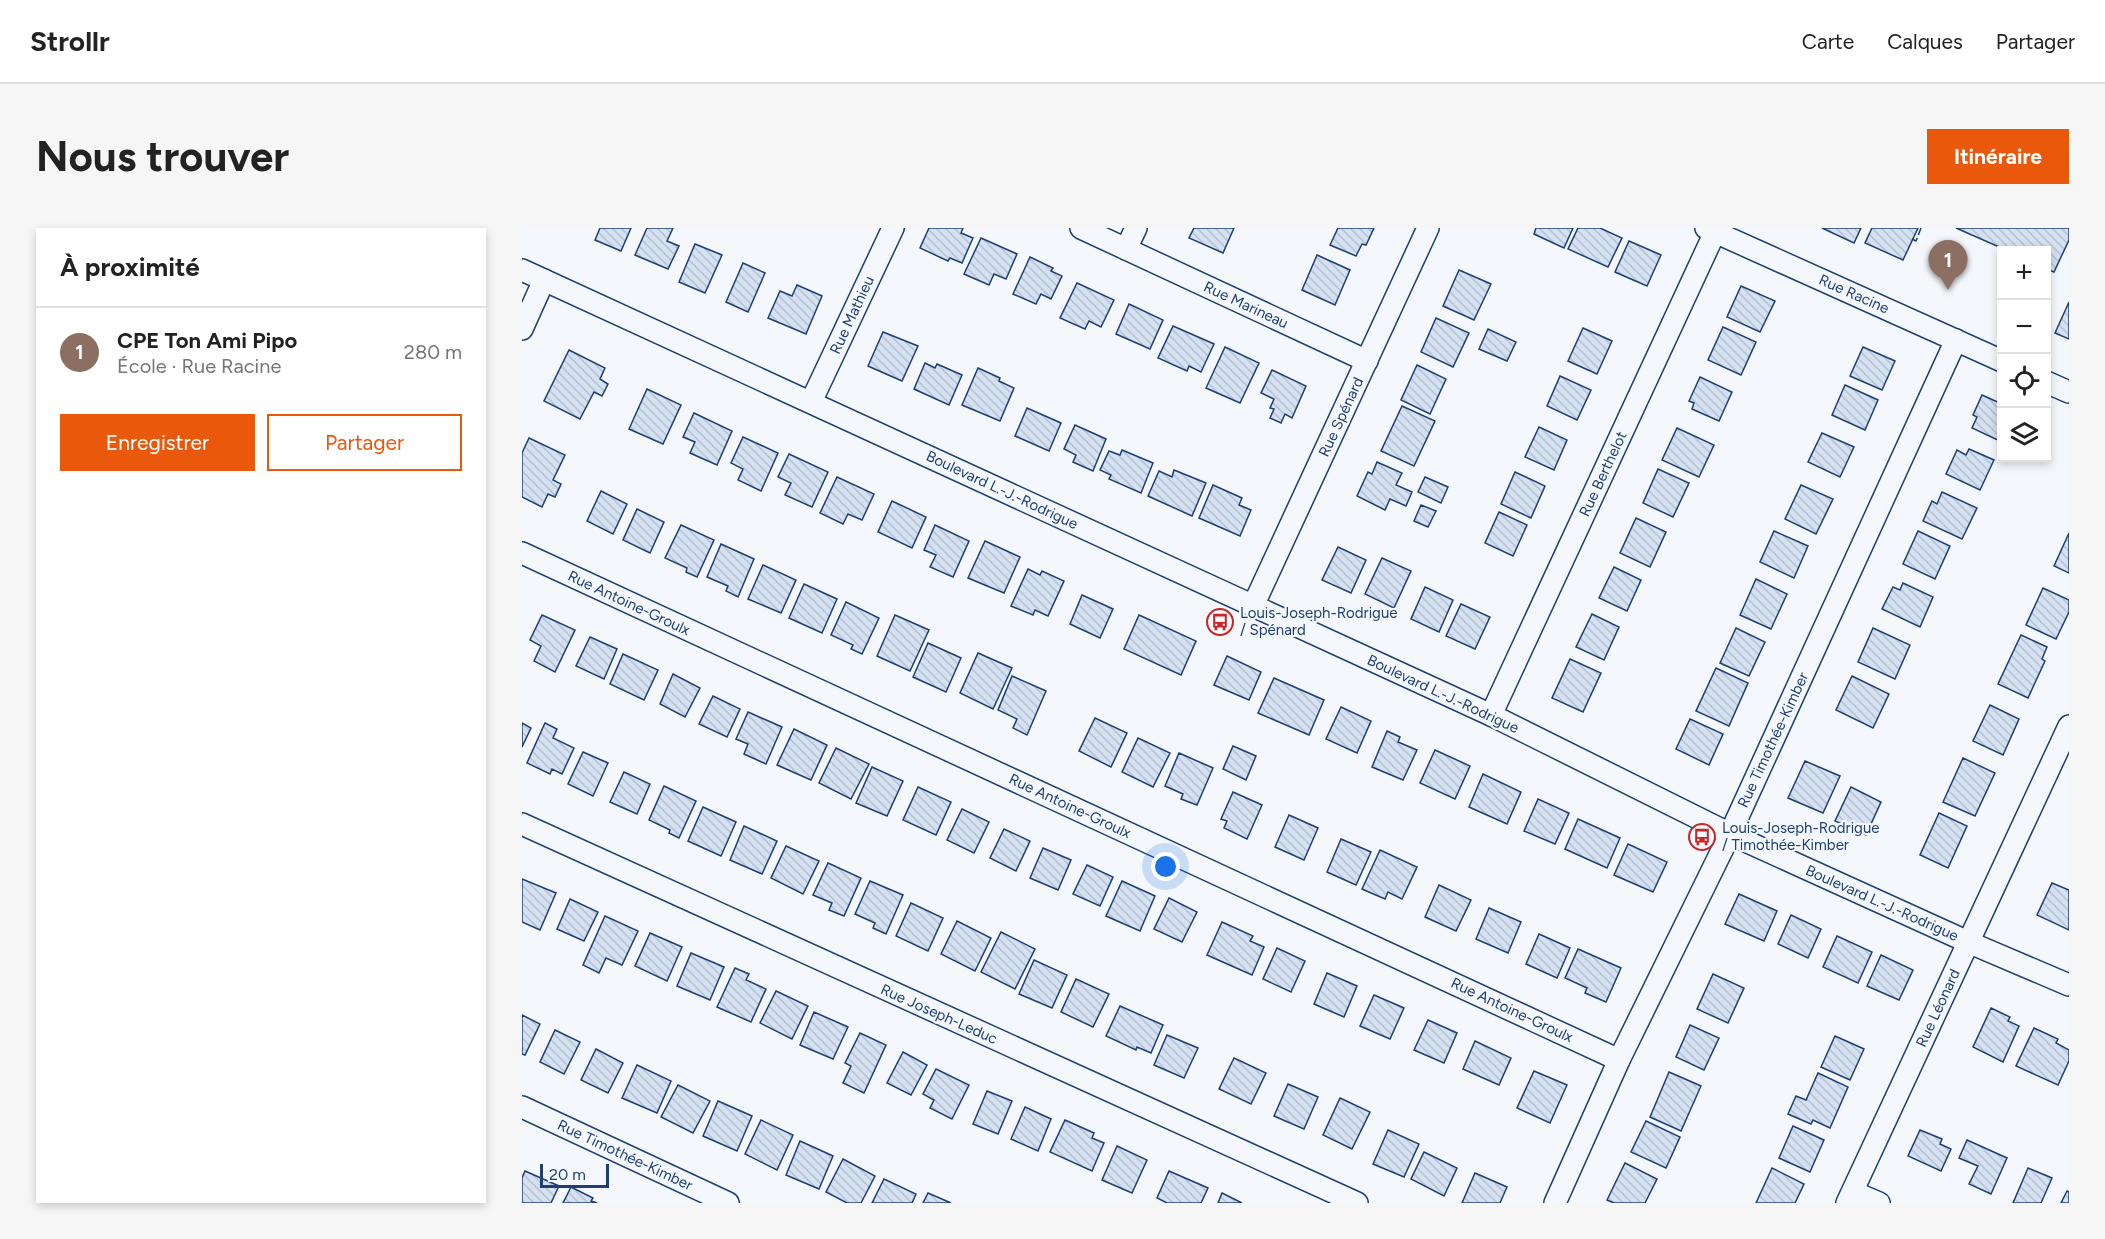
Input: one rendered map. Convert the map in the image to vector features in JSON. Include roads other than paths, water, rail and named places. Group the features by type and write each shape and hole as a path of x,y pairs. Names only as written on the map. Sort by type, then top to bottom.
{"street":[{"name":"Rue Mathieu","path":"811,402 893,228"},
{"name":"Rue Marineau","path":"1081,228 1366,361"},
{"path":"1126,249 1136,228"},
{"name":"Rue Spénard","path":"1254,606 1428,228"},
{"name":"Rue Racine","path":"1711,230 1997,359"},
{"name":"Rue Berthelot","path":"1491,715 1711,230"},
{"name":"Boulevard L.-J.-Rodrigue","path":"522,270 1491,715 1730,834 1968,942 2069,985"},
{"path":"522,329 544,280"},
{"name":"Rue Timothée-Kimber","path":"1556,1203 1619,1060 1730,834 1956,340"},
{"path":"2051,384 2069,392"},
{"name":"Rue Antoine-Groulx","path":"522,553 1619,1060"},
{"name":"Rue Léonard","path":"1879,1203 1850,1197 2069,726"},
{"name":"Rue Joseph-Leduc","path":"522,824 1357,1203"},
{"name":"Rue Timothée-Kimber","path":"522,1107 728,1203"}],"place":[{"name":"CPE Ton Ami Pipo","path":"1948,290"},
{"name":"Louis-Joseph-Rodrigue / Spénard","path":"1220,622"},
{"name":"Louis-Joseph-Rodrigue / Timothée-Kimber","path":"1702,837"}]}
